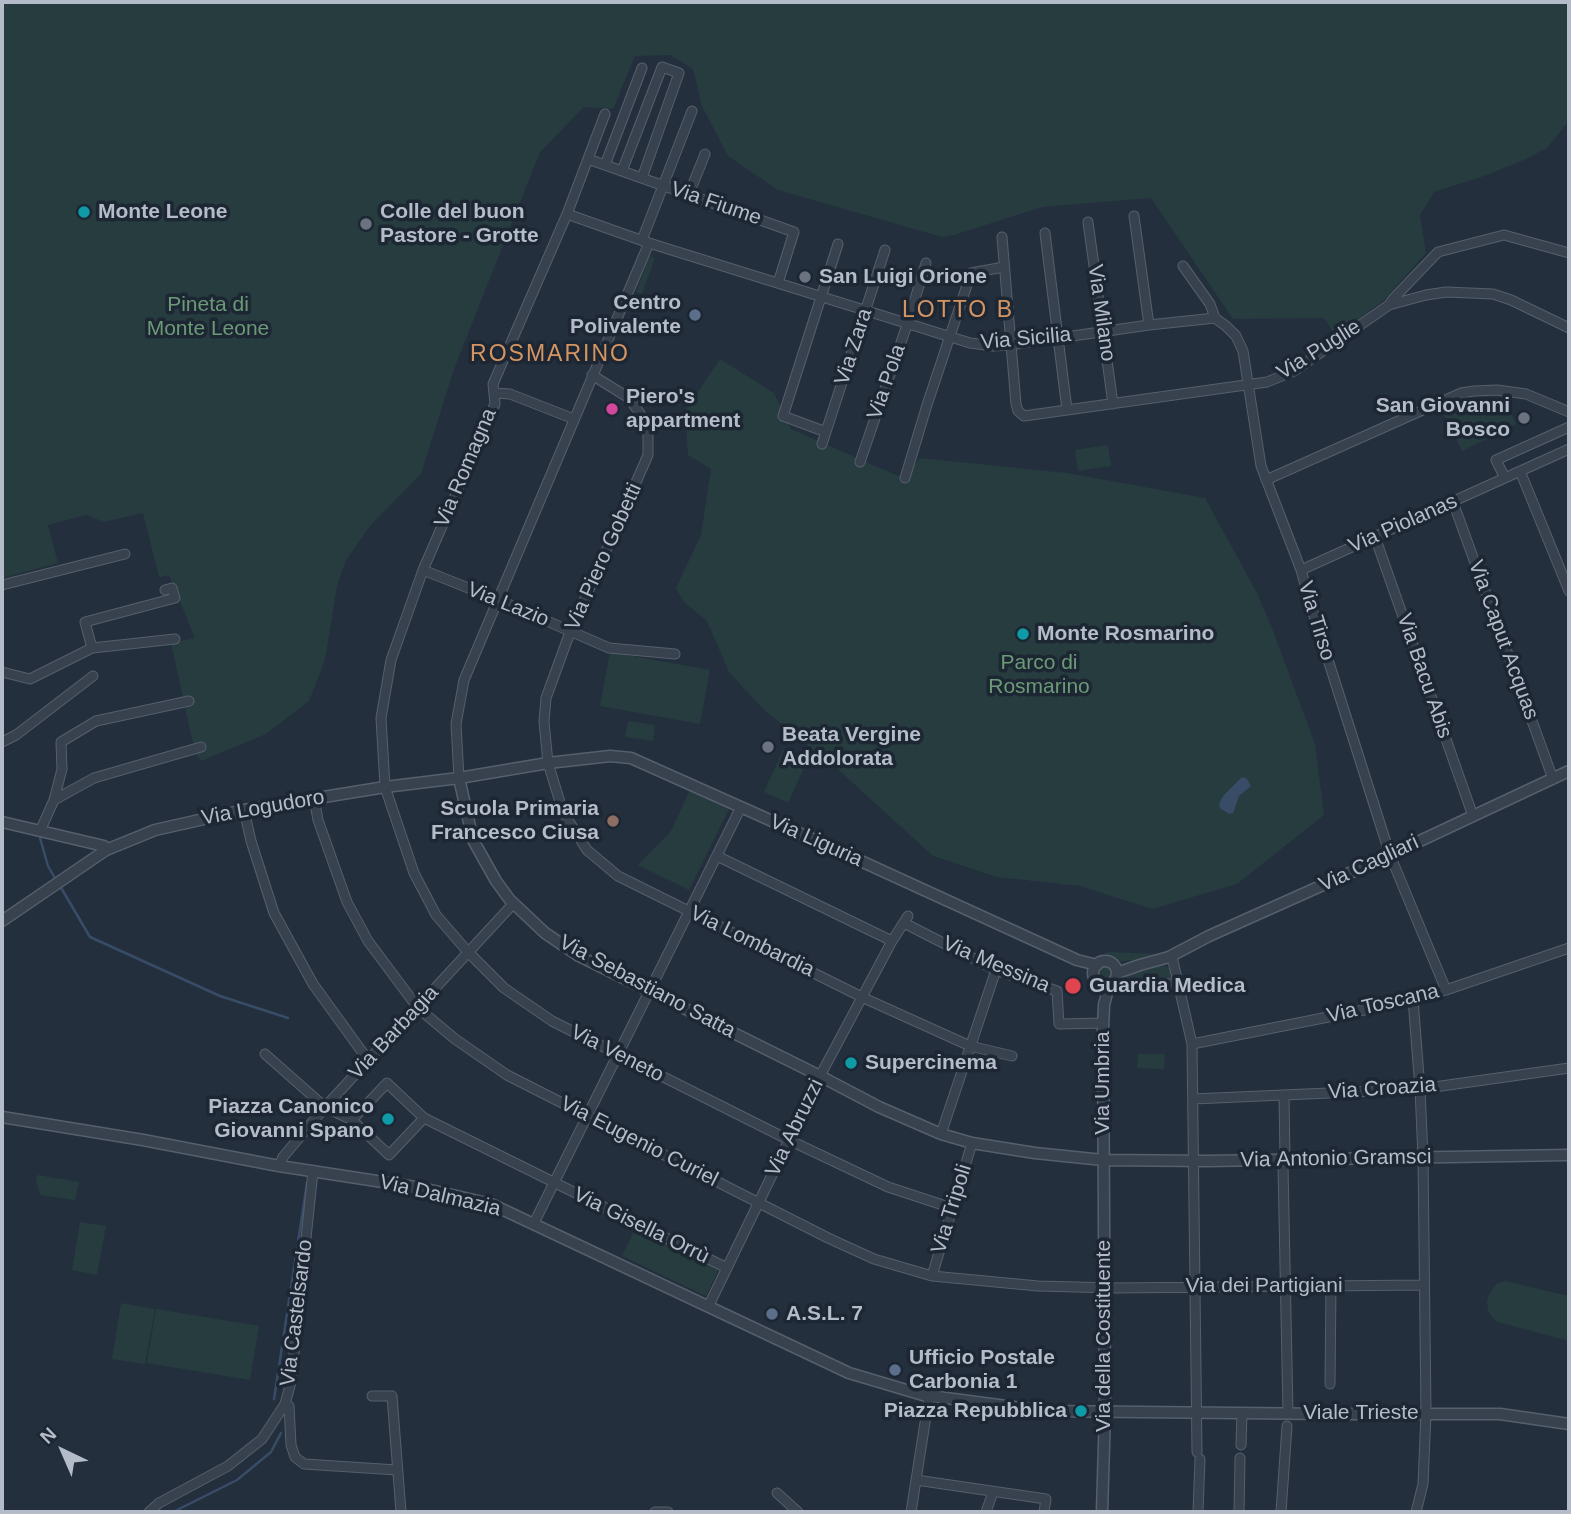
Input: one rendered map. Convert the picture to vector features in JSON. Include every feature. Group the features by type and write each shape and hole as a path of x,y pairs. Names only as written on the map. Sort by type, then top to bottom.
{"street":[{"path":"622,171 662,67 679,73 642,178"},
{"path":"606,165 642,68"},
{"name":"Via Sebastiano Satta","path":"692,111 663,185 645,242 592,375 464,680 456,724 459,778 473,840 496,881 513,904 545,933 579,957 821,1076 878,1107 941,1134 972,1143 1103,1160"},
{"name":"Via Romagna","path":"385,787 381,718 391,660 423,570 495,404 493,384 567,214 605,114"},
{"path":"689,194 705,154"},
{"name":"Via Fiume","path":"588,159 794,232 778,283"},
{"name":"Via Sicilia","path":"567,214 645,242 970,343 1010,345 1215,318"},
{"path":"1134,216 1149,325"},
{"name":"Via Milano","path":"1088,222 1113,404"},
{"path":"1045,233 1067,410"},
{"path":"1389,306 1433,255 1443,251 1504,235 1569,253"},
{"path":"1002,237 1010,345"},
{"path":"826,432 783,416 838,244"},
{"name":"Via Zara","path":"822,444 885,250"},
{"name":"Via Pola","path":"860,462 908,324 926,263"},
{"path":"1183,266 1210,304 1215,318 1236,335 1243,351 1248,386"},
{"path":"905,478 971,272 1004,267"},
{"name":"Via Puglie","path":"1010,345 1016,404 1018,411 1024,416 1266,382 1294,371 1389,306 1426,295 1446,292 1493,294 1569,328"},
{"name":"Via Piero Gobetti","path":"548,763 544,722 546,698 571,631 648,455 648,425 629,398 592,375"},
{"name":"Via Tirso","path":"1248,386 1261,466 1301,570 1390,855 1446,990"},
{"path":"1266,480 1461,393 1497,390 1526,394 1569,412"},
{"path":"494,393 510,394 574,419"},
{"path":"1505,478 1496,460 1569,427"},
{"name":"Via Piolanas","path":"1301,570 1569,449"},
{"path":"1520,471 1569,592"},
{"name":"Via Caput Acquas","path":"1453,502 1553,779"},
{"name":"Via Bacu Abis","path":"1375,537 1473,816"},
{"path":"2,585 125,554"},
{"name":"Via Lazio","path":"423,570 609,648 675,654"},
{"path":"92,648 85,622 175,598 172,588 165,590"},
{"path":"2,672 30,679 92,648 175,639"},
{"path":"2,742 16,735 93,676"},
{"path":"40,831 54,800 62,769 61,743 96,721 189,701"},
{"path":"54,800 94,778 201,747"},
{"name":"Via Liguria","path":"548,763 610,755 631,758 1077,960 1095,973"},
{"name":"Via Logudoro","path":"2,921 106,850 155,830 314,798 548,763"},
{"name":"Via Lombardia","path":"548,763 563,812 587,850 618,876 862,997 970,1046 1012,1056"},
{"name":"Via Cagliari","path":"1115,968 1169,957 1209,936 1569,771"},
{"name":"Via Veneto","path":"385,787 414,873 436,915 504,988 552,1021 789,1140 888,1187 952,1208"},
{"name":"Via Eugenio Curiel","path":"314,798 318,820 347,902 368,941 418,1007 455,1039 507,1075 874,1259 932,1276 1038,1286 1104,1287"},
{"path":"534,1223 741,807"},
{"path":"244,810 274,913 313,984 368,1060"},
{"path":"2,822 104,846 106,850"},
{"path":"717,856 892,941"},
{"name":"Via Barbagia","path":"279,1166 325,1107 513,904"},
{"name":"Via Abruzzi","path":"709,1305 821,1076 892,941 906,920"},
{"name":"Via Messina","path":"906,920 996,970 1057,991 1059,1024 1103,1023"},
{"name":"Via Toscana","path":"1192,1044 1413,999 1569,948"},
{"path":"1169,957 1173,961 1192,1044 1198,1512"},
{"path":"1110,985 1115,981 1115,968 1104,961 1095,973 1101,985 1110,985 1177,984"},
{"path":"941,1134 996,970"},
{"name":"Via Umbria","path":"1095,973 1104,1005"},
{"name":"Via Umbria","path":"1103,1160 1103,1023 1104,1005 1110,985"},
{"path":"1413,999 1423,1157 1426,1413 1423,1484 1416,1512"},
{"path":"265,1054 325,1107 352,1120 389,1155 424,1118 387,1083 352,1120"},
{"name":"Via Croazia","path":"1193,1099 1420,1089 1569,1068"},
{"path":"1284,1095 1288,1413"},
{"name":"Via Dalmazia","path":"2,1117 279,1166 422,1188 491,1204 849,1373 929,1396"},
{"name":"Via Gisella Orrù","path":"424,1118 727,1268"},
{"name":"Via Tripoli","path":"932,1276 972,1143"},
{"name":"Via Antonio Gramsci","path":"1103,1160 1569,1155"},
{"name":"Via della Costituente","path":"1102,1512 1105,1412 1103,1160"},
{"name":"Via Castelsardo","path":"149,1512 159,1503 228,1466 262,1439 285,1404 291,1382 313,1171"},
{"name":"Via dei Partigiani","path":"1104,1287 1424,1285"},
{"path":"1330,1384 1331,1286"},
{"path":"372,1396 391,1396 401,1512"},
{"path":"911,1512 929,1396 1044,1411 1105,1412"},
{"path":"285,1404 289,1406 291,1446 295,1457 304,1464 397,1470"},
{"name":"Viale Trieste","path":"1105,1412 1500,1414 1569,1424"},
{"path":"1241,1445 1242,1413"},
{"path":"1281,1512 1287,1426"},
{"path":"1239,1512 1240,1458"},
{"path":"916,1480 1046,1499 1044,1512"},
{"path":"986,1512 993,1492"},
{"path":"777,1493 798,1512"},
{"path":"655,1512 668,1512"}],"green space":[{"name":"Pineta di Monte Leone","path":"2,2 1569,2 1569,121 1547,148 1484,176 1434,192 1420,215 1426,253 1384,300 1336,336 1324,318 1233,319 1151,198 1042,207 942,237 778,190 728,156 702,106 693,69 670,55 635,56 613,109 584,107 540,152 454,369 421,474 370,526 346,560 337,586 325,660 309,701 266,734 201,761 195,753 171,643 195,638 169,575 159,577 143,513 104,522 86,515 48,525 58,563 2,578"},
{"path":"649,256 655,258 642,294 636,292"},
{"name":"Parco di Rosmarino","path":"720,359 774,393 791,429 904,478 920,458 1067,473 1205,498 1257,593 1272,628 1315,744 1324,815 1237,884 1152,909 1080,886 997,877 933,856 842,773 763,709 729,672 707,621 684,602 676,588 701,535 711,469 688,455 685,411"},
{"path":"1504,398 1516,424 1462,451 1442,411 1469,400"},
{"path":"1108,445 1111,466 1078,471 1075,450"},
{"path":"610,652 710,670 700,724 600,706"},
{"path":"628,721 655,725 653,741 625,737"},
{"path":"783,750 807,761 788,803 764,792"},
{"path":"690,790 729,809 689,890 638,865 671,831"},
{"path":"1106,952 1159,954 1116,962 1106,958"},
{"path":"1105,964 1111,967 1114,973 1111,979 1105,982 1099,979 1096,973 1099,967"},
{"path":"1163,965 1169,968 1174,984 1120,981 1129,974"},
{"path":"1138,1054 1165,1054 1164,1069 1137,1068"},
{"path":"37,1175 79,1182 75,1200 41,1195 36,1183"},
{"path":"80,1222 106,1226 97,1275 72,1270"},
{"path":"636,1227 720,1267 706,1296 622,1256"},
{"path":"1505,1281 1569,1296 1569,1341 1498,1322 1492,1317 1488,1310 1489,1294 1496,1284"},
{"path":"121,1303 155,1309 145,1364 112,1359"},
{"path":"156,1309 259,1326 250,1380 147,1363"}],"water":[{"path":"1242,777 1247,779 1251,786 1239,796 1233,813 1229,814 1220,808 1219,804 1223,796"}],"waterway":[{"path":"40,838 48,866 56,880"},
{"path":"60,886 90,937 220,996 288,1018"},
{"path":"274,1399 307,1183"},
{"path":"173,1512 237,1480 271,1452 281,1433"}],"place":[{"name":"Monte Leone","path":"84,212"},
{"name":"Colle del buon Pastore - Grotte","path":"366,224"},
{"name":"San Luigi Orione","path":"805,277"},
{"name":"Centro Polivalente","path":"695,315"},
{"name":"Piero's appartment","path":"612,409"},
{"name":"San Giovanni Bosco","path":"1524,418"},
{"name":"Monte Rosmarino","path":"1023,634"},
{"name":"Beata Vergine Addolorata","path":"768,747"},
{"name":"Scuola Primaria Francesco Ciusa","path":"613,821"},
{"name":"Guardia Medica","path":"1073,986"},
{"name":"Supercinema","path":"851,1063"},
{"name":"Piazza Canonico Giovanni Spano","path":"388,1119"},
{"name":"A.S.L. 7","path":"772,1314"},
{"name":"Ufficio Postale Carbonia 1","path":"895,1370"},
{"name":"Piazza Repubblica","path":"1081,1411"}],"district":[{"name":"LOTTO B","path":"958,311"},
{"name":"ROSMARINO","path":"550,355"}]}
